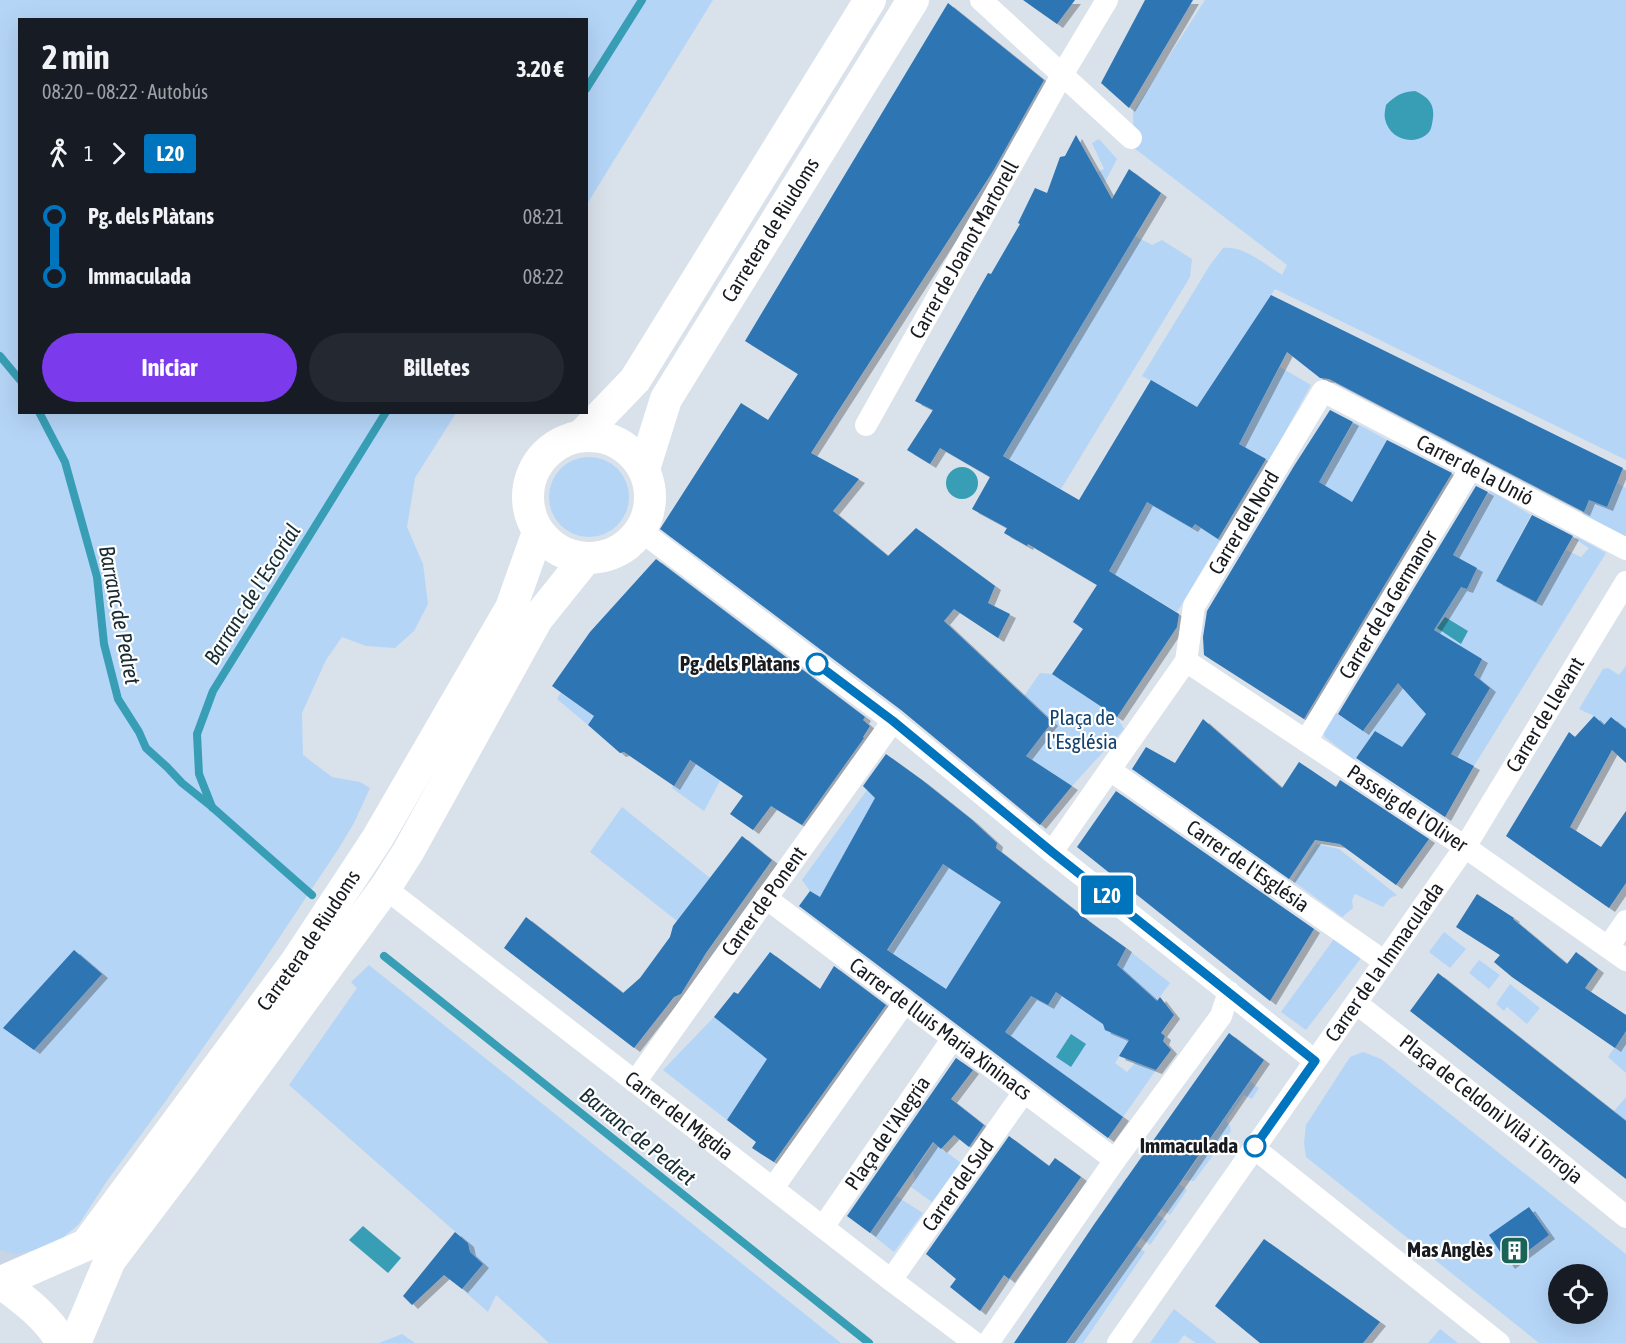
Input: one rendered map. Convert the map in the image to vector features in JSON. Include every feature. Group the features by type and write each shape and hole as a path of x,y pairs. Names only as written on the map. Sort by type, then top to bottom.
{"main road":[{"name":"Carretera de Riudoms","path":"582,435 635,380 870,0"},
{"name":"Carretera de Riudoms","path":"644,469 666,399 913,0"},
{"path":"582,435 613,440 632,452 644,469 651,490 649,512 641,531 621,550 607,556 586,558 556,549 538,532 528,509 528,488 535,467 548,450 582,435"},
{"name":"Carretera de Riudoms","path":"0,1282 86,1245 296,963 377,839 511,608 538,532"},
{"name":"Carretera de Riudoms","path":"75,1343 110,1260 385,888 408,852 537,619 586,558"},
{"path":"0,1282 39,1312 62,1343"}],"street":[{"path":"981,0 1131,138"},
{"name":"Carrer de Joanot Martorell","path":"866,424 1062,75 1107,0"},
{"name":"Carrer de la Unió","path":"1323,391 1626,549"},
{"name":"Carrer del Nord","path":"1186,661 1194,606 1323,391"},
{"name":"Carrer de la Germanor","path":"1306,741 1471,468"},
{"path":"641,531 893,721 1052,852 1315,1061"},
{"name":"Carrer de Llevant","path":"1465,848 1626,582"},
{"path":"1052,852 1186,661"},
{"name":"Passeig de l'Oliver","path":"1186,661 1465,848 1626,960"},
{"name":"Carrer de Ponent","path":"635,1082 893,721"},
{"name":"Carrer de l'Església","path":"1110,771 1385,962"},
{"name":"Carrer de la Immaculada","path":"1118,1343 1465,848"},
{"name":"Carrer del Migdia","path":"385,888 975,1343"},
{"name":"Carrer de lluis Maria Xininacs","path":"766,898 1115,1160"},
{"path":"1608,947 1626,921"},
{"path":"988,1343 1115,1160 1221,1016 1229,992"},
{"path":"773,1188 905,1002"},
{"name":"Plaça de Celdoni Vilà i Torroja","path":"1356,1003 1626,1217"},
{"name":"Plaça de l'Alegria","path":"823,1227 953,1038"},
{"name":"Carrer del Sud","path":"891,1280 1024,1092"},
{"path":"1254,1148 1499,1343"}],"shaded area":[{"path":"1415,91 1431,104 1433,118 1431,129 1427,134 1414,140 1407,140 1396,135 1387,126 1385,111 1386,105 1395,97 1402,93"},
{"path":"962,467 973,472 978,483 973,494 962,499 951,494 946,483 951,472"},
{"path":"1445,617 1468,631 1461,644 1437,628"},
{"path":"1071,1034 1086,1044 1071,1067 1056,1057"},
{"path":"363,1226 401,1258 388,1273 349,1240"},
{"path":"0,1247 28,1251 28,1260 0,1298"}],"green space":[{"path":"0,0 713,0 588,202 588,18 18,18 18,414 455,414 415,478 407,527 423,564 428,604 414,631 395,648 366,646 342,637 326,660 302,713 303,755 332,777 360,782 370,788 354,823 257,971 107,1181 79,1224 51,1248 15,1254 0,1250"},
{"path":"1205,0 1626,0 1626,460 1275,289 1197,407 1142,376 1210,265 1223,248 1247,253 1282,275 1287,265 1134,148 1133,112"},
{"path":"1099,139 1117,159 1094,203 1097,172 1104,169 1092,143"},
{"path":"1135,236 1152,245 1162,240 1192,259 1190,277 1061,489 1003,456"},
{"path":"1280,367 1311,385 1269,461 1239,444"},
{"path":"1354,422 1387,440 1352,502 1319,482"},
{"path":"581,457 597,457 618,468 629,489 629,505 618,526 597,537 581,537 567,531 555,519 549,505 549,489 555,475 567,463"},
{"path":"1617,483 1626,488 1626,538 1582,515 1589,500 1606,507"},
{"path":"1490,490 1531,515 1496,581 1536,601 1566,550 1581,557 1589,548 1575,539 1577,537 1606,553 1474,766 1448,752 1459,734 1463,735 1490,688 1474,675 1482,659 1470,652 1421,708 1426,714 1402,747 1375,731 1354,760 1325,737 1323,732 1335,712 1361,730 1365,729 1425,639 1459,646 1434,630 1448,581 1467,589 1476,568 1453,555"},
{"path":"1149,497 1159,509 1192,528 1195,524 1220,540 1177,612 1109,571"},
{"path":"1626,666 1626,729 1612,717 1604,725 1594,716 1579,709 1603,669 1608,668 1619,675"},
{"name":"Plaça de l'Església","path":"1040,673 1052,674 1117,717 1124,729 1072,786 1026,756 1052,722 1024,696"},
{"path":"565,686 594,716 588,725 557,699"},
{"path":"690,760 720,781 704,811 672,788"},
{"path":"867,790 894,817 835,906 810,891 802,880"},
{"path":"622,807 710,878 677,921 590,852"},
{"path":"1316,844 1339,849 1397,895 1390,898 1383,907 1355,894 1352,900 1353,908 1342,917 1293,881"},
{"path":"943,864 972,883 1005,897 946,989 894,955 884,957"},
{"path":"1444,932 1466,949 1450,968 1429,952"},
{"path":"1334,939 1361,958 1306,1030 1281,1012"},
{"path":"1126,948 1170,983 1115,1063 1127,1072 1136,1062 1156,1070 1123,1117 1005,1032 1031,996 1048,1005 1072,966 1105,985"},
{"path":"1479,960 1500,975 1489,989 1469,973"},
{"path":"369,965 841,1343 549,1343 496,1295 488,1312 462,1289 483,1264 470,1252 468,1243 289,1085 357,988 351,982"},
{"path":"1510,984 1540,1008 1527,1024 1507,1007 1504,1011 1496,1004"},
{"path":"714,1017 767,1059 727,1120 663,1070"},
{"path":"1626,1031 1626,1073 1608,1057"},
{"path":"1363,1052 1381,1059 1626,1254 1626,1343 1539,1343 1306,1157 1304,1143 1306,1125 1350,1057"},
{"path":"1250,1081 1259,1088 1252,1099 1244,1095 1226,1121 1231,1131 1194,1181 1183,1180"},
{"path":"1626,1097 1626,1121 1614,1111"},
{"path":"934,1143 961,1163 932,1202 911,1187 915,1178 911,1168 915,1170"},
{"path":"1126,1178 1166,1203 1179,1184 1187,1190 1170,1215 1122,1183"},
{"path":"1118,1188 1167,1221 1150,1245 1141,1238 1151,1225 1112,1198"},
{"path":"896,1196 923,1213 894,1252 870,1233"},
{"path":"1136,1245 1145,1252 1083,1343 1067,1343"},
{"path":"1174,1309 1217,1343 1196,1343 1184,1335 1178,1343 1150,1343"},
{"path":"1440,1329 1458,1343 1428,1343"},
{"path":"402,1334 415,1343 379,1343"}],"building":[{"path":"1023,0 1075,0 1057,24"},
{"path":"1145,0 1193,0 1129,108 1101,83"},
{"path":"948,3 1044,80 993,171 811,453 859,479 833,511 888,556 916,528 995,586 988,603 1010,614 998,638 954,609 944,621 1052,722 1026,756 1072,786 1040,825 901,710 660,529 741,403 768,420 798,374 745,341"},
{"path":"1076,135 1112,199 1129,169 1161,193 1003,456 1079,500 1151,380 1197,407 1271,295 1623,468 1607,507 1589,500 1584,512 1329,379 1320,378 1287,352 1239,444 1266,459 1218,539 1195,524 1192,528 1147,502 1109,571 1179,614 1177,627 1117,717 1052,674 1083,629 1073,622 1097,585 1028,544 1027,546 1004,533 1007,528 972,509 990,477 940,448 930,464 907,450 933,410 915,401 988,273 991,274 1020,224 1018,223 1035,188 1047,193 1060,157 1065,156"},
{"path":"1330,410 1353,422 1319,482 1352,502 1387,440 1452,473 1304,719 1204,655 1203,637 1207,611"},
{"path":"1476,486 1488,492 1453,555 1477,568 1467,589 1461,587 1434,630 1482,659 1474,675 1490,688 1451,754 1474,766 1445,817 1356,758 1375,731 1402,747 1426,714 1398,683 1363,731 1338,714"},
{"path":"1532,515 1573,536 1536,602 1496,581"},
{"path":"656,559 865,717 863,720 870,726 864,738 802,825 771,806 753,830 730,814 743,796 690,760 674,786 624,752 620,753 588,725 594,716 552,686 590,632"},
{"path":"1594,716 1604,725 1611,717 1626,729 1626,763 1612,750 1570,827 1601,847 1626,811 1626,883 1609,908 1506,836 1569,732 1575,737"},
{"path":"1203,719 1282,788 1299,762 1336,787 1340,780 1429,839 1396,885 1340,844 1315,840 1289,879 1132,769 1146,747 1175,763"},
{"path":"886,754 922,780 971,819 997,843 996,848 1126,948 1117,965 1157,1001 1160,997 1174,1015 1161,1033 1165,1036 1163,1041 1171,1050 1156,1070 1119,1056 1129,1040 1105,1030 1103,1024 1056,992 1048,1005 1031,996 1005,1032 1123,1117 1108,1138 799,906 810,891 820,897 875,798 863,786","holes":["943,864 1001,902 946,989 887,950"]},
{"path":"1116,791 1314,929 1270,1001 1077,847"},
{"path":"742,836 772,860 706,953 681,994 674,997 634,1048 504,948 526,917 623,993 640,978 670,937 673,926"},
{"path":"1477,894 1514,918 1567,964 1576,952 1598,969 1585,988 1626,1015 1626,1031 1615,1048 1512,977 1494,962 1500,955 1456,927"},
{"path":"74,950 102,974 34,1050 3,1028"},
{"path":"770,952 820,989 834,966 886,1005 774,1162 752,1148 756,1142 727,1120 767,1059 714,1017 734,992 738,994"},
{"path":"1438,973 1626,1121 1626,1179 1410,1011"},
{"path":"1229,1033 1264,1060 1179,1184 1066,1343 1014,1343 1095,1223"},
{"path":"956,1058 973,1070 951,1099 984,1125 969,1147 954,1135 941,1149 933,1142 870,1233 847,1216"},
{"path":"1009,1136 1049,1166 1055,1158 1081,1177 1009,1279 1004,1275 980,1311 950,1287 956,1279 926,1254"},
{"name":"Mas Anglès","path":"1529,1207 1549,1235 1509,1265 1489,1235"},
{"path":"455,1232 468,1243 470,1252 483,1264 462,1289 444,1275 412,1305 403,1296"},
{"path":"1264,1239 1380,1322 1363,1343 1260,1343 1215,1306"}],"waterway":[{"name":"Barranc de l'Escorial","path":"588,86 642,0"},
{"name":"Barranc de Pedret","path":"0,356 18,378"},
{"name":"Barranc de Pedret","path":"40,414 65,462 97,577 104,644 118,699 139,732 146,748 182,783 312,895"},
{"name":"Barranc de l'Escorial","path":"212,807 199,774 197,734 213,691 385,414"},
{"name":"Barranc de Pedret","path":"384,956 869,1343"}],"bus line":[{"name":"L20","path":"817,664 893,721 1052,852 1315,1061 1255,1146"}],"place":[{"name":"Pg. dels Plàtans","path":"817,664"},
{"name":"Immaculada","path":"1255,1146"},
{"name":"Mas Anglès","path":"1514,1250"}]}
